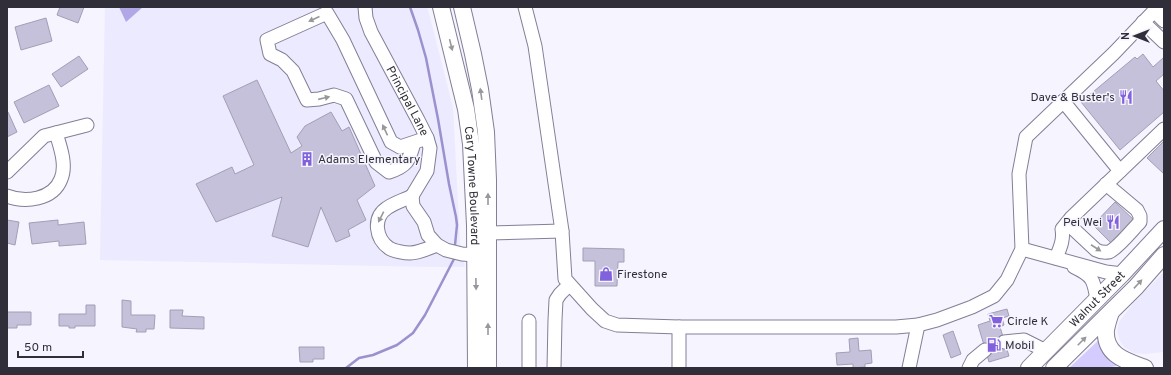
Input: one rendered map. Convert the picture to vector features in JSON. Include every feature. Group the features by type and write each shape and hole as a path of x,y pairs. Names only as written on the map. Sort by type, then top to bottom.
{"main road":[{"name":"Cary Towne Boulevard","path":"441,7 466,109 471,152 475,225 476,368"},
{"name":"Cary Towne Boulevard","path":"462,7 474,54 486,132 488,180 488,368"},
{"name":"Walnut Street","path":"1029,368 1097,300 1164,229"},
{"name":"Walnut Street","path":"1054,368 1136,287 1164,256"},
{"path":"1111,311 1106,329 1108,344 1115,355 1145,368"}],"street":[{"name":"Principal Lane","path":"366,7 366,18 371,32 427,138 430,148 426,171 412,196"},
{"path":"525,7 535,46 562,231 565,279 569,285 605,321 617,326 679,328 888,327 918,324 937,320 972,307 994,296 1007,280 1022,249 1019,174 1026,137 1114,53 1156,9 1164,21"},
{"path":"414,143 409,159 399,169 389,172 376,162 346,99 334,96 307,100 292,71 282,60 270,54 267,40 327,13 343,40 391,142 400,147 427,138"},
{"path":"1143,22 1164,42"},
{"path":"1063,101 1120,171"},
{"path":"7,172 44,136 87,125"},
{"path":"1056,258 1063,237 1062,229 1071,218 1164,129"},
{"path":"7,196 16,199 29,200 41,197 57,185 62,178 63,166 56,133"},
{"path":"1067,224 1096,250 1108,252 1114,249 1140,222 1140,216 1137,210 1106,184"},
{"path":"437,245 410,253 390,249 382,241 377,226 380,215 386,208 412,196 413,206 424,222 428,235 437,245 446,250 462,254 475,255"},
{"path":"488,233 562,231"},
{"path":"1022,249 1106,272 1122,274"},
{"path":"1056,258 1082,271 1093,280 1097,300"},
{"path":"554,368 556,300 569,285"},
{"path":"528,320 529,368"},
{"path":"909,368 918,324"},
{"path":"679,328 679,368"},
{"path":"1004,342 1024,340 1046,351"},
{"path":"969,368 973,360 985,350"}],"shaded area":[{"path":"105,7 427,7 453,108 460,242 465,267 100,260"},
{"path":"119,7 143,7 126,22"},
{"path":"1164,272 1164,352 1144,354 1134,353 1124,347 1120,341 1117,331 1119,322 1135,301"},
{"path":"1101,338 1112,361 1117,366 1105,368 1069,368"}],"building":[{"path":"60,7 84,7 78,23 57,15"},
{"path":"46,18 52,41 21,50 15,27"},
{"name":"Dave & Buster's","path":"1143,54 1153,67 1163,58 1164,59 1164,74 1156,81 1164,91 1164,112 1120,150 1081,102 1135,57 1137,59"},
{"path":"79,56 88,69 61,87 52,74"},
{"name":"Adams Elementary","path":"257,80 291,153 302,146 297,137 305,126 331,112 342,131 349,127 375,186 357,200 366,220 348,230 350,236 336,242 321,207 308,247 272,236 282,197 216,222 196,184 232,167 235,174 254,165 223,96"},
{"path":"49,85 59,106 24,123 14,102"},
{"path":"8,112 17,132 7,137 7,113"},
{"path":"1164,141 1164,174 1147,158"},
{"name":"Pei Wei","path":"1115,202 1134,220 1111,243 1093,225"},
{"path":"7,220 19,222 15,245 7,243"},
{"path":"58,220 58,225 84,222 86,244 59,246 59,241 32,244 29,223"},
{"name":"Firestone","path":"583,248 624,249 624,262 618,262 617,286 595,286 595,261 583,261"},
{"path":"122,300 131,301 131,315 155,315 154,329 146,329 146,332 136,332 137,329 122,327"},
{"path":"86,305 95,305 95,326 75,326 75,328 69,328 69,326 59,326 59,314 86,314"},
{"path":"1007,309 1009,316 1002,318 1004,325 1000,327 1009,356 989,362 978,325 990,321 988,314"},
{"path":"170,310 183,310 182,316 204,317 204,329 170,328"},
{"path":"7,312 31,312 31,325 17,325 17,328 7,328"},
{"path":"953,331 961,354 951,358 943,335"},
{"path":"858,338 859,351 871,350 872,363 865,364 865,367 853,368 853,364 837,365 836,353 850,352 849,339"},
{"path":"299,347 324,347 324,359 313,359 313,362 300,362"}],"waterway":[{"path":"410,7 426,58 438,119 456,217 457,225 455,245"},
{"path":"346,368 359,358 373,355 397,345 413,333 425,315 454,259"}],"tunnel":[{"path":"985,350 1004,342"}],"place":[{"name":"Dave & Buster's","path":"1126,97"},
{"name":"Adams Elementary","path":"307,159"},
{"name":"Pei Wei","path":"1113,222"},
{"name":"Firestone","path":"606,274"},
{"name":"Circle K","path":"996,321"},
{"name":"Mobil","path":"994,345"}]}
